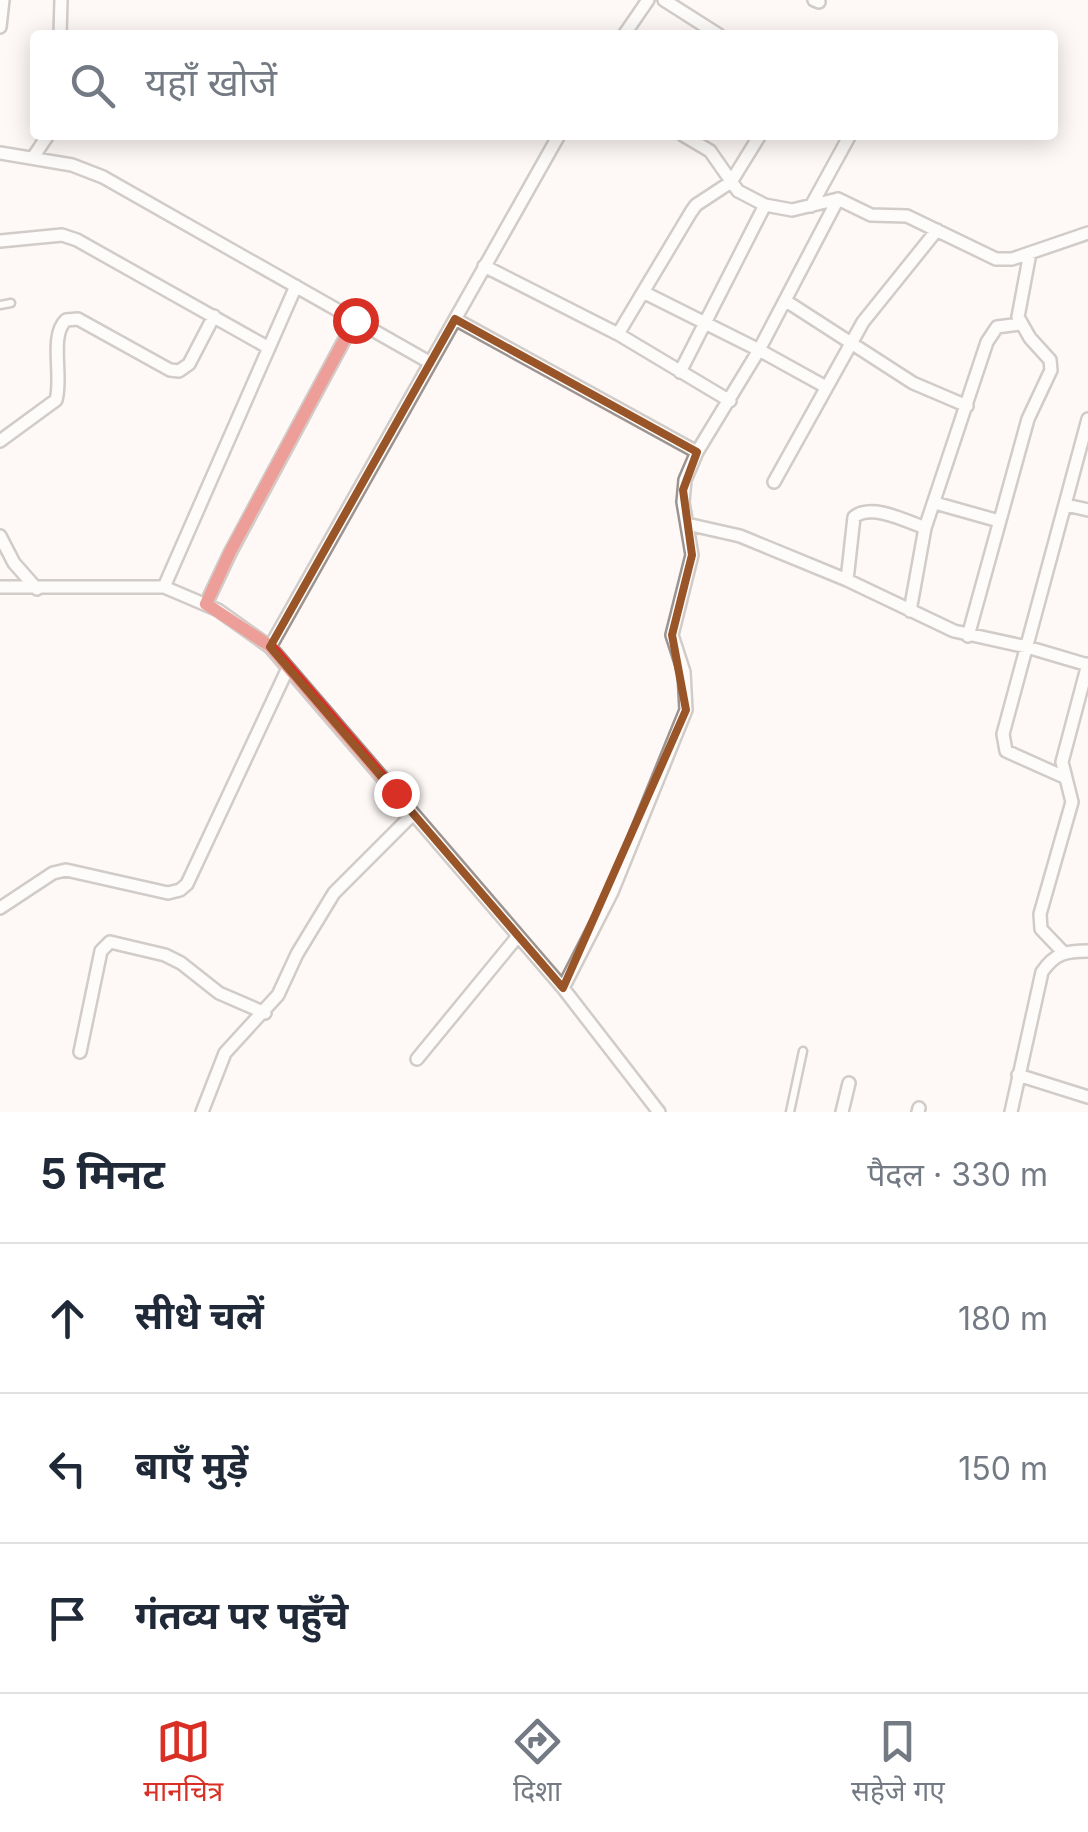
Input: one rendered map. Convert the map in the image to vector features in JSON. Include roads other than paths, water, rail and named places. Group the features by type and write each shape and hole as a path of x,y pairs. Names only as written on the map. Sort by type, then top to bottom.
{"street":[{"path":"0,27 3,0"},
{"path":"60,30 61,0"},
{"path":"664,0 711,30"},
{"path":"627,30 642,2"},
{"path":"34,156 45,140"},
{"path":"270,646 556,140"},
{"path":"692,140 710,150 738,191 766,205 792,210 838,199 871,215 907,216 996,259 1030,253 1088,233"},
{"path":"618,334 696,205 731,182 757,140"},
{"path":"811,207 847,140"},
{"path":"0,152 72,164 104,176 429,362"},
{"path":"563,988 612,892 686,710 684,672 672,634 692,555 683,490 696,452 760,350 838,199"},
{"path":"680,372 766,205"},
{"path":"774,482 864,322 936,230"},
{"path":"0,241 62,235 269,348"},
{"path":"968,636 1028,420 1051,370 1050,360 1020,324 1018,310 1030,253"},
{"path":"484,266 618,334 730,401"},
{"path":"164,587 296,286"},
{"path":"645,293 826,387"},
{"path":"786,301 914,383 968,406"},
{"path":"0,441 56,400 60,380 57,333 66,320 78,319 179,372 189,364 214,316"},
{"path":"455,319 696,452"},
{"path":"206,604 355,320"},
{"path":"910,611 925,528 991,333 1003,325 1020,324"},
{"path":"1064,778 1012,756 1004,746 1002,734 1088,419"},
{"path":"935,503 999,521"},
{"path":"1066,505 1088,510"},
{"path":"847,580 854,517 859,512 869,510 925,528"},
{"path":"687,524 740,536 968,636 1088,664 1064,754 1064,778 1072,792 1072,802 1039,922 1062,952"},
{"path":"0,536 14,563 37,589"},
{"path":"0,587 164,587 206,604 270,646 563,988 659,1112"},
{"path":"0,908 53,873 66,870 168,894 180,890 187,884 288,668"},
{"path":"202,1112 225,1053 278,995 297,954 334,893 413,814"},
{"path":"417,1058 518,936"},
{"path":"80,1052 101,951 110,942 165,955 219,993 265,1013"},
{"path":"1011,1112 1042,972 1062,952 1088,949"},
{"path":"1018,1075 1088,1096"},
{"path":"842,1112 849,1083"}],"lane":[{"path":"0,305 11,303"},
{"path":"790,1112 804,1051"}]}
